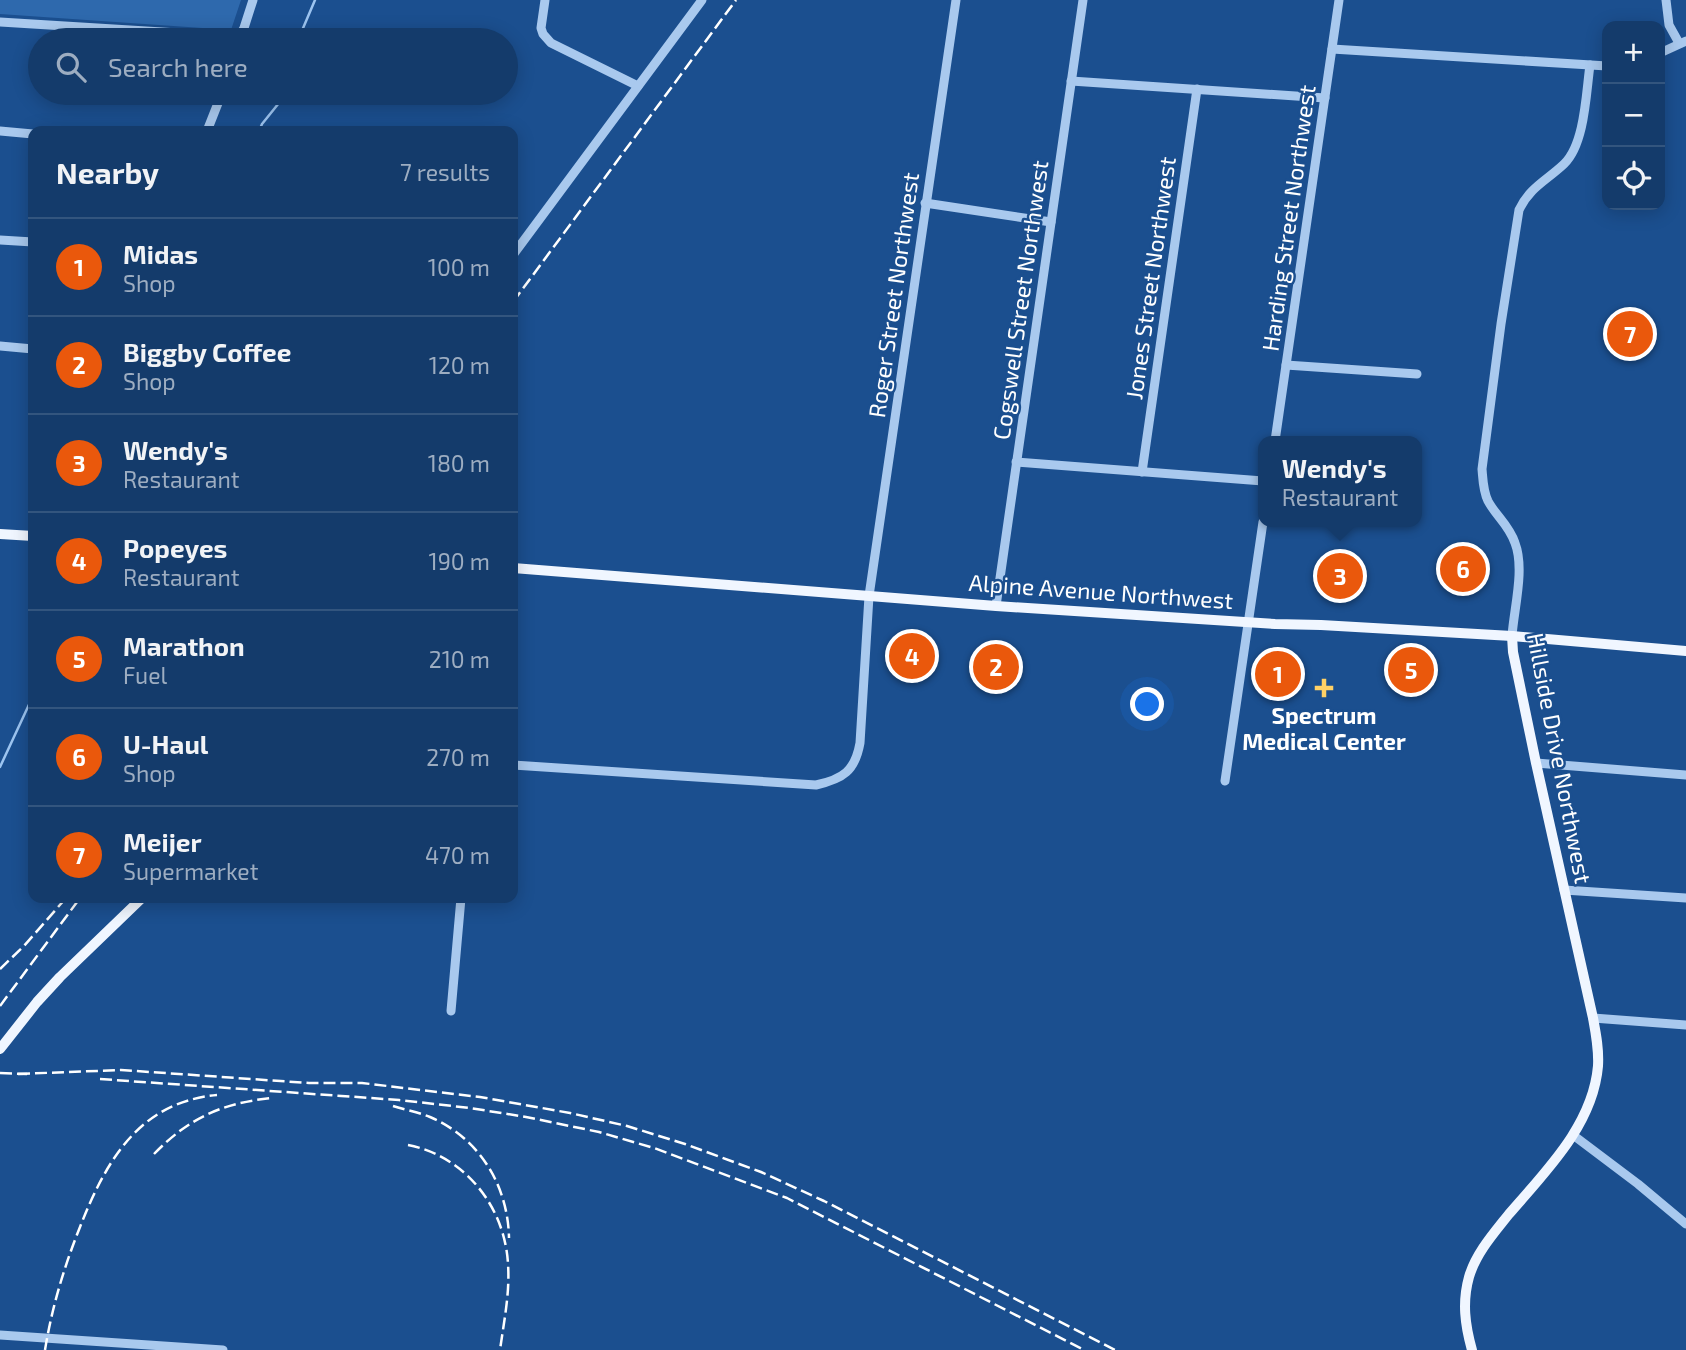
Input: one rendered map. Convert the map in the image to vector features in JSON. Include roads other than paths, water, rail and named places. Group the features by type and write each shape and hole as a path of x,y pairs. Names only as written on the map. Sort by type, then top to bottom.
{"main road":[{"path":"0,534 28,536"},
{"name":"Alpine Avenue Northwest","path":"518,568 996,606 1512,636 1686,651"},
{"name":"Hillside Drive Northwest","path":"1472,1350 1465,1327 1464,1312 1468,1279 1474,1265 1486,1243 1573,1135 1589,1102 1596,1077 1597,1041 1593,1018 1536,763 1512,636"},
{"path":"0,1049 60,977 137,903"}],"street":[{"path":"244,28 253,0"},
{"path":"545,0 541,28 551,43 638,86"},
{"path":"518,248 702,0"},
{"name":"Roger Street Northwest","path":"518,765 816,785 834,781 847,772 857,760 869,596 956,0"},
{"name":"Cogswell Street Northwest","path":"996,606 1083,0"},
{"name":"Harding Street Northwest","path":"1276,436 1339,0"},
{"path":"1665,50 1682,42 1669,25 1666,0"},
{"path":"0,22 97,28"},
{"path":"1332,49 1602,65"},
{"name":"Hillside Drive Northwest","path":"1512,636 1518,554 1509,528 1489,503 1483,487 1482,469 1488,424 1519,210 1524,198 1534,187 1572,155 1581,128 1590,65"},
{"path":"1071,81 1325,98"},
{"name":"Jones Street Northwest","path":"1142,472 1197,89"},
{"path":"208,126 217,105"},
{"path":"0,131 28,134"},
{"path":"925,203 1051,222"},
{"path":"0,240 28,242"},
{"path":"0,346 28,349"},
{"path":"1286,365 1417,374"},
{"path":"1016,462 1258,481"},
{"path":"1225,781 1262,527"},
{"path":"1536,763 1686,775"},
{"path":"1564,890 1686,898"},
{"path":"452,1011 461,903"},
{"path":"1593,1018 1686,1025"},
{"path":"1573,1135 1686,1224"},
{"path":"0,1335 110,1346 223,1350"}],"waterway":[{"path":"303,28 315,0"},
{"path":"261,126 277,105"},
{"path":"0,767 28,707"}],"railway":[{"path":"518,295 736,0"},
{"path":"0,969 62,903"},
{"path":"0,1006 76,903"},
{"path":"18,1074 121,1070 309,1083 362,1083 480,1097 627,1126 761,1172 824,1201 1115,1350"},
{"path":"0,1073 27,1074"},
{"path":"100,1079 399,1100 470,1108 599,1132 654,1148 787,1198 1084,1350"},
{"path":"45,1350 69,1257 90,1203 114,1158 146,1122 166,1109 190,1100 217,1095"},
{"path":"154,1154 180,1131 207,1114 237,1104 272,1098"},
{"path":"393,1106 425,1115 447,1126 463,1137 476,1151 488,1166 503,1200 509,1238"},
{"path":"408,1145 429,1151 464,1172 490,1204 499,1223 508,1264 500,1350"}],"place":[{"name":"Meijer","path":"1630,334"},
{"name":"U-Haul","path":"1463,569"},
{"name":"Wendy's","path":"1340,576"},
{"name":"Popeyes","path":"912,656"},
{"name":"Biggby Coffee","path":"996,667"},
{"name":"Marathon","path":"1411,670"},
{"name":"Midas","path":"1278,674"},
{"name":"Spectrum Medical Center","path":"1324,688"}]}
